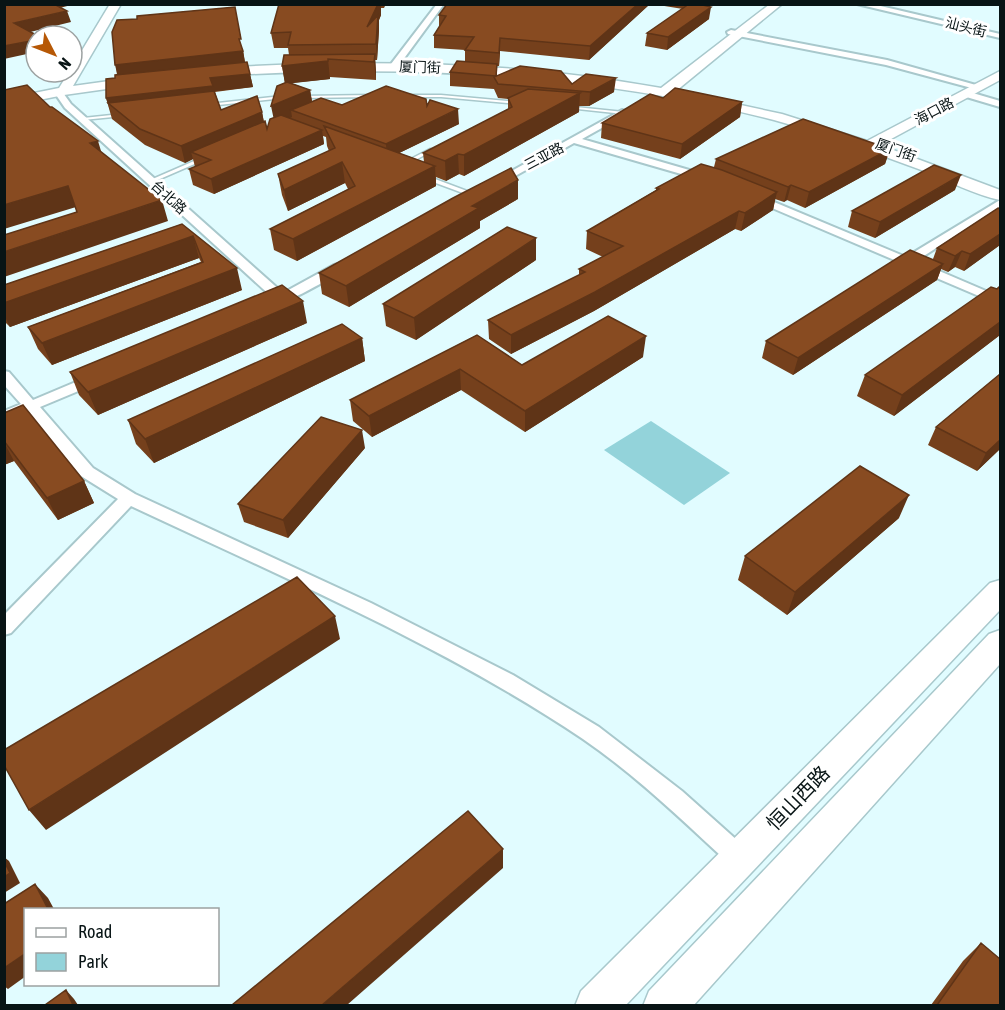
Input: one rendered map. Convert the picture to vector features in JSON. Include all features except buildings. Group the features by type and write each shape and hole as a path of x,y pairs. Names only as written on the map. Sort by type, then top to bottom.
{"main road":[{"path":"84,41 108,4"},
{"path":"4,104 58,90 116,4"},
{"name":"三亚路","path":"736,33 766,4"},
{"name":"三亚路","path":"664,90 777,4"},
{"name":"厦门街","path":"204,71 396,64 516,72 664,90 778,117 872,144 1000,188"},
{"name":"海口路","path":"872,144 1000,75"},
{"path":"4,99 155,77"},
{"path":"58,90 60,84"},
{"name":"厦门街","path":"872,144 1000,195"},
{"name":"恒山西路","path":"596,1005 1000,591"},
{"path":"664,1005 1000,643"}],"street":[{"path":"396,64 441,4"},
{"name":"汕头街","path":"861,4 1000,36"},
{"path":"736,33 887,63 979,87"},
{"name":"台北路","path":"58,90 83,119 282,299"},
{"name":"三亚路","path":"468,198 664,90"},
{"path":"966,94 1000,104"},
{"path":"574,140 712,180"},
{"path":"745,192 1000,301"},
{"path":"907,261 1000,203"},
{"path":"260,308 282,299 352,261"},
{"path":"4,417 106,374"},
{"path":"4,375 87,472 129,498 364,608 506,681 592,734 674,798 740,858"},
{"path":"4,628 129,498"}],"lane":[{"path":"332,105 352,96"},
{"path":"296,97 374,96"},
{"path":"396,96 441,96 526,104 516,109"},
{"path":"207,105 285,97"},
{"path":"563,107 633,108"},
{"path":"83,119 128,114"},
{"path":"407,171 398,167 441,146"},
{"path":"151,181 206,158"},
{"path":"417,174 468,198"}],"green space":[{"path":"651,421 730,473 684,505 604,450"}]}
